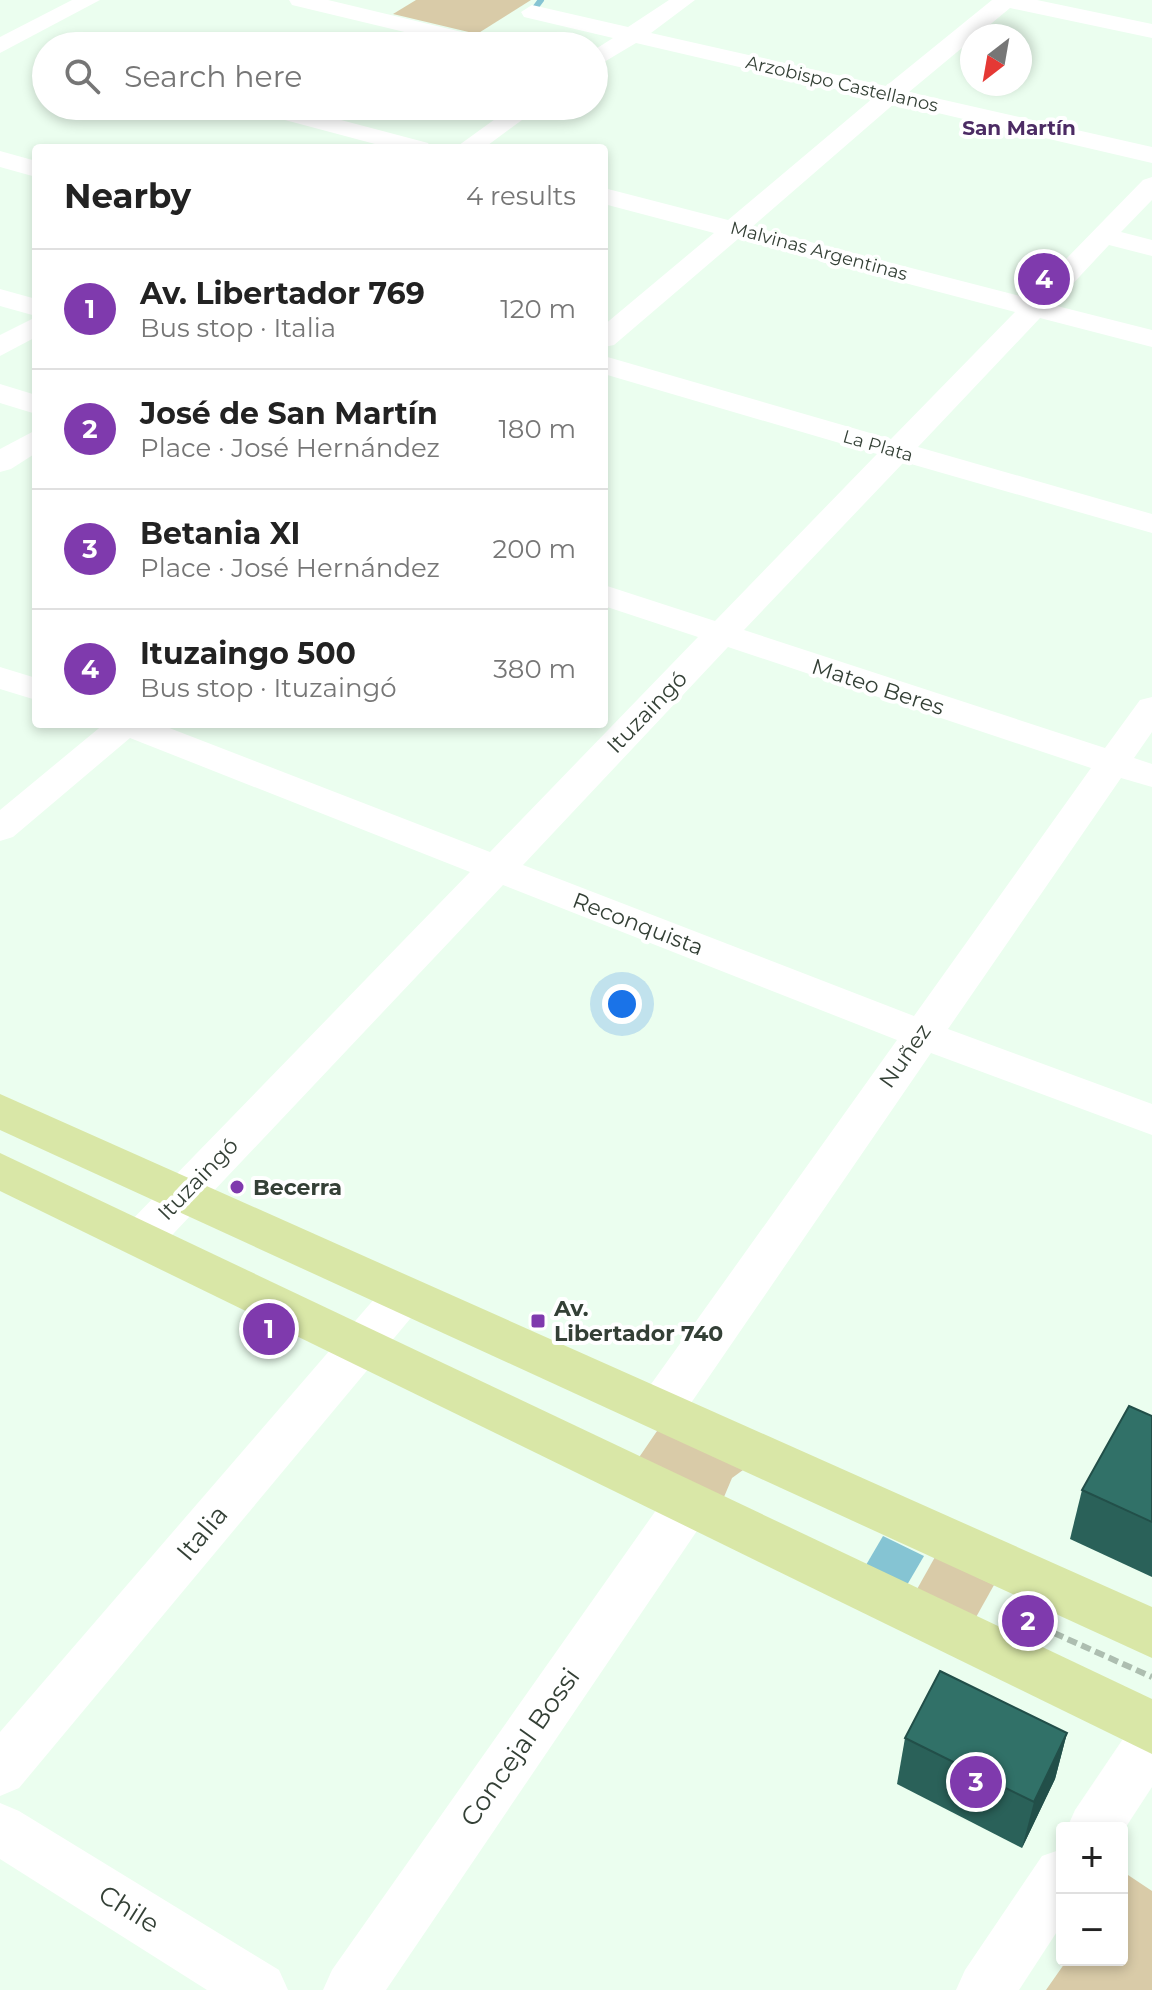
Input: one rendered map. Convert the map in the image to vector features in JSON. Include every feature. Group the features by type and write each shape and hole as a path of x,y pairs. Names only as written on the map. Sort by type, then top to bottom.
{"main road":[{"path":"0,1111 1152,1633"},
{"path":"0,1170 1152,1728"}],"street":[{"path":"4,41 89,0"},
{"path":"300,0 428,32"},
{"path":"608,51 684,0"},
{"path":"608,336 736,229 887,95 1006,0 1152,31"},
{"path":"497,32 526,15"},
{"name":"Arzobispo Castellanos","path":"526,15 632,35 1152,155"},
{"path":"4,41 32,47"},
{"path":"314,120 404,144"},
{"path":"320,144 357,120"},
{"path":"473,144 508,120"},
{"path":"0,159 32,168"},
{"name":"Ituzaingó","path":"141,1239 1152,185"},
{"name":"Malvinas Argentinas","path":"608,197 1152,339"},
{"path":"1103,236 1152,248"},
{"path":"0,297 32,307"},
{"path":"0,347 32,327"},
{"name":"La Plata","path":"608,366 1152,524"},
{"path":"0,393 32,404"},
{"path":"0,463 32,442"},
{"name":"Mateo Beres","path":"608,596 1152,776"},
{"path":"0,677 32,689"},
{"name":"Nuñez","path":"661,1408 1152,707"},
{"path":"0,829 121,728"},
{"name":"Reconquista","path":"136,728 921,1034 1152,1120"},
{"name":"Italia","path":"0,1771 404,1295"},
{"name":"Concejal Bossi","path":"352,1990 688,1504"},
{"path":"1098,1822 1152,1741"},
{"name":"Chile","path":"0,1829 259,1990"},
{"path":"985,1990 1056,1884"}],"path":[{"path":"1040,1627 1152,1677"}],"shaded area":[{"path":"416,0 531,0 480,32 393,14"},
{"path":"670,1412 743,1470 732,1478 724,1497 627,1475"},
{"path":"935,1557 994,1585 975,1619 916,1591"},
{"path":"1128,1875 1152,1891 1152,1990 1046,1990 1063,1966 1128,1966"}],"water":[{"path":"883,1536 924,1556 907,1585 866,1565"}],"building":[{"path":"1129,1406 1152,1416 1152,1522 1082,1490"},
{"path":"940,1671 1067,1733 1034,1802 905,1738"}],"waterway":[{"path":"532,12 541,0"}],"place":[{"name":"Ituzaingo 500","path":"1044,279"},
{"name":"Becerra","path":"237,1187"},
{"name":"Av. Libertador 740","path":"538,1321"},
{"name":"Av. Libertador 769","path":"269,1329"},
{"name":"José de San Martín","path":"1028,1621"},
{"name":"Betania XI","path":"976,1782"}],"district":[{"name":"San Martín","path":"1019,128"}]}
